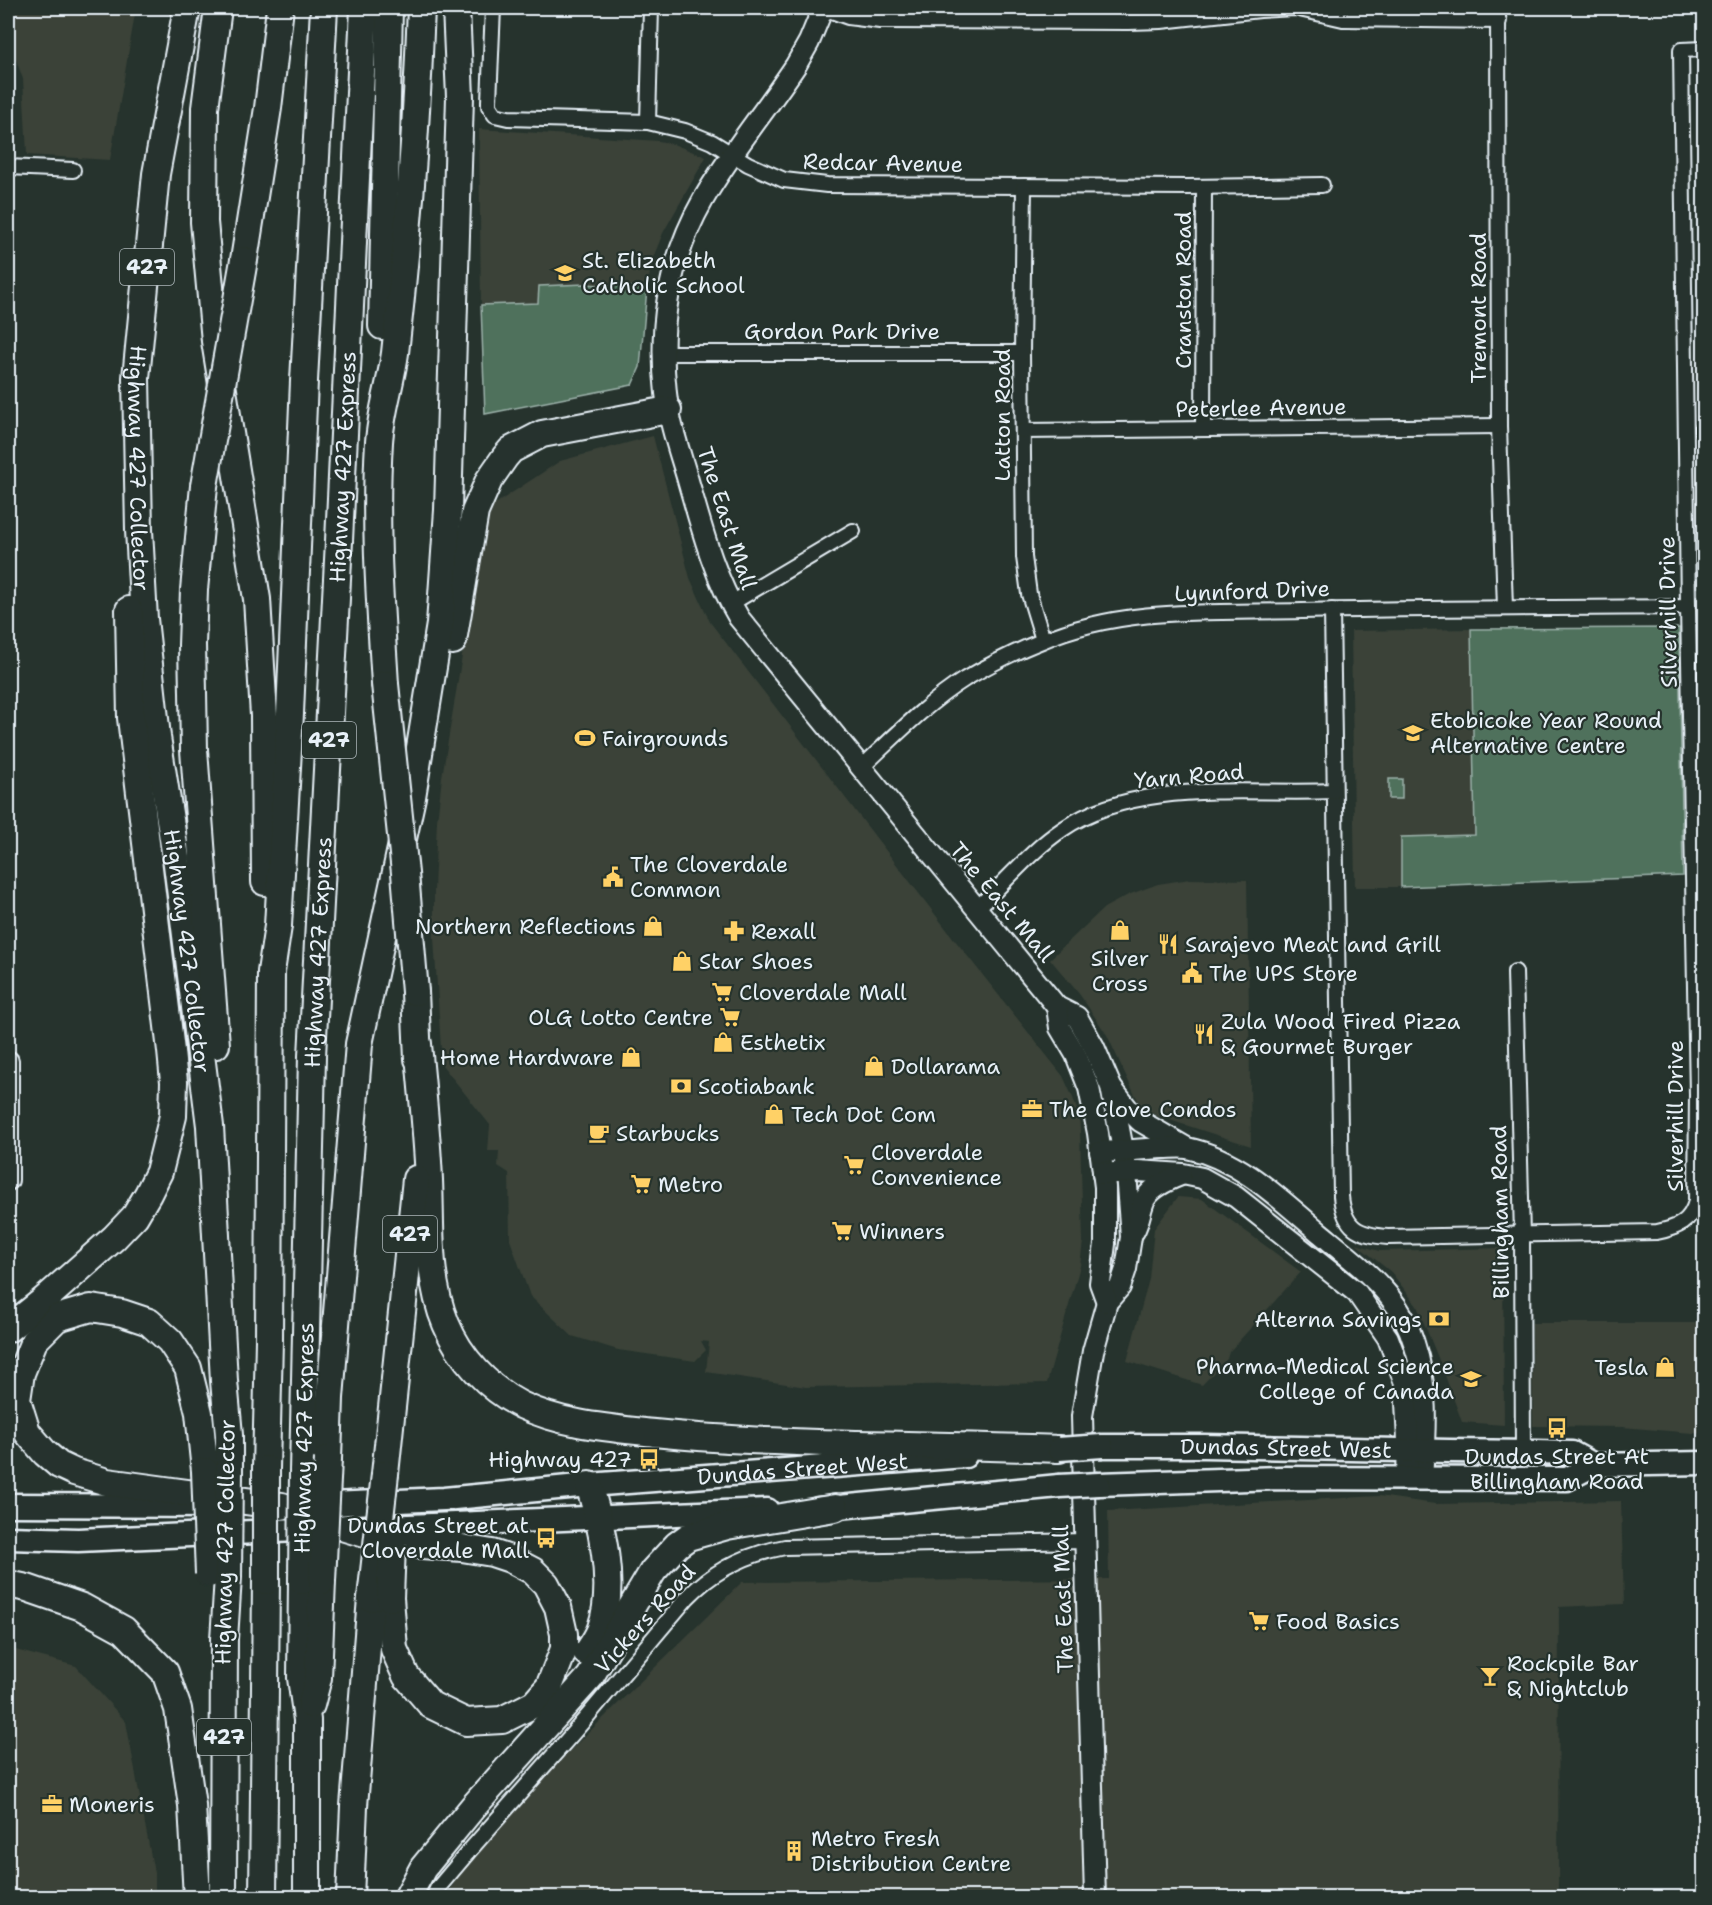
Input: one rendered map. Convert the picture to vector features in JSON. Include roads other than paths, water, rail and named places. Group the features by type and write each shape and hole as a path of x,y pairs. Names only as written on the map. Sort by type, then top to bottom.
{"highway":[{"name":"Highway 427 Collector","path":"187,8 156,174 137,366 139,530 144,619 157,737 177,864 210,1126 224,1381 230,1435 217,1471 218,1575 224,1639 223,1898"},
{"path":"218,8 205,108 204,222 215,341 257,598 264,716 265,922 271,972"},
{"path":"230,1435 233,1383 223,1152 194,750 193,612 204,486 244,260 268,108 280,8"},
{"name":"Highway 427 Express","path":"263,1898 271,972 278,926 290,714 304,381 324,8"},
{"name":"Highway 427 Express","path":"307,1898 307,1720 301,1678 312,1581 303,1472 312,1056 340,529 364,8"},
{"path":"379,440 389,8"},
{"name":"427","path":"350,1898 354,1806 380,1598 391,1424 419,1150 415,992 385,684 379,593 378,514 379,440 394,359 408,219 418,86 421,8"},
{"path":"312,1581 328,1459 330,1398 359,1044 412,797 440,624 448,510 460,97 456,8"},
{"path":"412,797 432,754 459,613 475,512 498,465 511,450 542,434 668,410"},
{"path":"8,1329 83,1266 135,1216 159,1172 173,1116 174,1083 171,1051 131,718 130,580 139,530"},
{"path":"418,1044 427,1149 433,1272 438,1303 451,1334 475,1369 502,1393 524,1406 575,1422 670,1434 758,1441 1059,1449"},
{"path":"217,1471 188,1368 170,1341 149,1322 122,1313 91,1308 57,1318 34,1341 21,1373 16,1400 27,1432 45,1453 59,1464 80,1475 107,1482 282,1506"},
{"path":"554,1717 601,1628 606,1600 608,1573 599,1518 589,1485"},
{"path":"407,1898 423,1868 466,1815 590,1677 653,1571 677,1545 701,1532 834,1508"},
{"path":"345,1528 395,1543 462,1548 492,1553 533,1571 546,1584 558,1607 564,1634 564,1649 549,1687 534,1704 502,1720 466,1722 431,1705 406,1676 394,1649 380,1598"},
{"path":"8,1584 27,1588 82,1607 124,1630 165,1672 178,1708 192,1804 197,1898"}],"main road":[{"name":"The East Mall","path":"823,8 809,42 796,65 704,198 675,262 666,305 662,353 668,410 715,569 730,604 739,618 1057,1007 1077,1017 1094,1047 1111,1087 1127,1172 1131,1237 1126,1269 1120,1287 1107,1302 1093,1351 1082,1416 1095,1898"},
{"name":"The East Mall","path":"1057,1007 1060,1028 1076,1055 1089,1088 1098,1133 1105,1187 1105,1234 1100,1282 1107,1302"},
{"path":"8,1061 8,1180"},
{"path":"1111,1087 1140,1121 1185,1148 1227,1162 1257,1180 1351,1259 1388,1294 1403,1317 1414,1342 1425,1388 1414,1479"},
{"path":"1100,1152 1185,1148"},
{"path":"1103,1174 1127,1172 1183,1174 1202,1178 1236,1197 1357,1293 1388,1338 1405,1383 1416,1451"},
{"path":"1131,1237 1140,1220 1146,1197 1165,1182 1183,1174"},
{"name":"Dundas Street West","path":"8,1505 282,1506 444,1499 589,1485 1102,1446 1572,1453 1594,1465"},
{"name":"Dundas Street West","path":"8,1538 78,1540 834,1508 1099,1484 1269,1478 1567,1479 1594,1465 1704,1463"}],"street":[{"name":"Redcar Avenue","path":"493,8 489,101 495,115 508,118 648,122 685,131 712,142 732,156 784,180 827,185 1204,187 1322,185"},
{"path":"648,122 651,8"},
{"path":"823,8 848,17 880,21 1161,21 1295,8 1343,19 1499,14"},
{"name":"Tremont Road","path":"1499,14 1499,426 1504,608"},
{"name":"Silverhill Drive","path":"1332,610 1341,1196 1344,1215 1357,1231 1376,1236 1657,1232 1683,1224 1691,1215 1696,1201 1701,1095 1697,694 1688,607 1682,50 1704,49"},
{"path":"8,167 73,170"},
{"name":"Latton Road","path":"1024,186 1022,352 1024,567 1029,594 1043,640"},
{"name":"Cranston Road","path":"1203,429 1204,187"},
{"name":"Gordon Park Drive","path":"662,353 1022,352"},
{"name":"Peterlee Avenue","path":"1023,432 1499,426"},
{"path":"730,604 853,531"},
{"name":"Lynnford Drive","path":"861,768 936,701 965,680 1043,640 1085,626 1126,618 1182,613 1332,610 1688,607"},
{"name":"Yarn Road","path":"976,909 1049,839 1065,827 1115,805 1175,794 1334,791"},
{"name":"Billingham Road","path":"1515,972 1522,1235 1522,1452"},
{"name":"Vickers Road","path":"433,1898 437,1889 470,1850 574,1732 687,1598 701,1583 724,1568 764,1552 785,1547 1086,1540"}],"place":[{"name":"St. Elizabeth Catholic School","path":"565,273"},
{"name":"Etobicoke Year Round Alternative Centre","path":"1413,733"},
{"name":"Fairgrounds","path":"585,738"},
{"name":"The Cloverdale Common","path":"613,877"},
{"name":"Northern Reflections","path":"653,926"},
{"name":"Silver Cross","path":"1120,930"},
{"name":"Rexall","path":"734,931"},
{"name":"Sarajevo Meat and Grill","path":"1168,944"},
{"name":"Star Shoes","path":"682,961"},
{"name":"The UPS Store","path":"1192,973"},
{"name":"Cloverdale Mall","path":"722,992"},
{"name":"OLG Lotto Centre","path":"730,1017"},
{"name":"Zula Wood Fired Pizza & Gourmet Burger","path":"1204,1034"},
{"name":"Esthetix","path":"723,1042"},
{"name":"Home Hardware","path":"631,1057"},
{"name":"Dollarama","path":"874,1066"},
{"name":"Scotiabank","path":"681,1086"},
{"name":"The Clove Condos","path":"1032,1109"},
{"name":"Tech Dot Com","path":"774,1114"},
{"name":"Starbucks","path":"599,1133"},
{"name":"Cloverdale Convenience","path":"854,1165"},
{"name":"Metro","path":"641,1184"},
{"name":"Winners","path":"842,1231"},
{"name":"Alterna Savings","path":"1439,1319"},
{"name":"Tesla","path":"1665,1367"},
{"name":"Pharma-Medical Science College of Canada","path":"1471,1379"},
{"name":"Dundas Street At Billingham Road","path":"1557,1428"},
{"name":"Highway 427","path":"649,1459"},
{"name":"Dundas Street at Cloverdale Mall","path":"546,1538"},
{"name":"Food Basics","path":"1259,1621"},
{"name":"Rockpile Bar & Nightclub","path":"1490,1676"},
{"name":"Moneris","path":"52,1804"},
{"name":"Metro Fresh Distribution Centre","path":"794,1851"}]}
